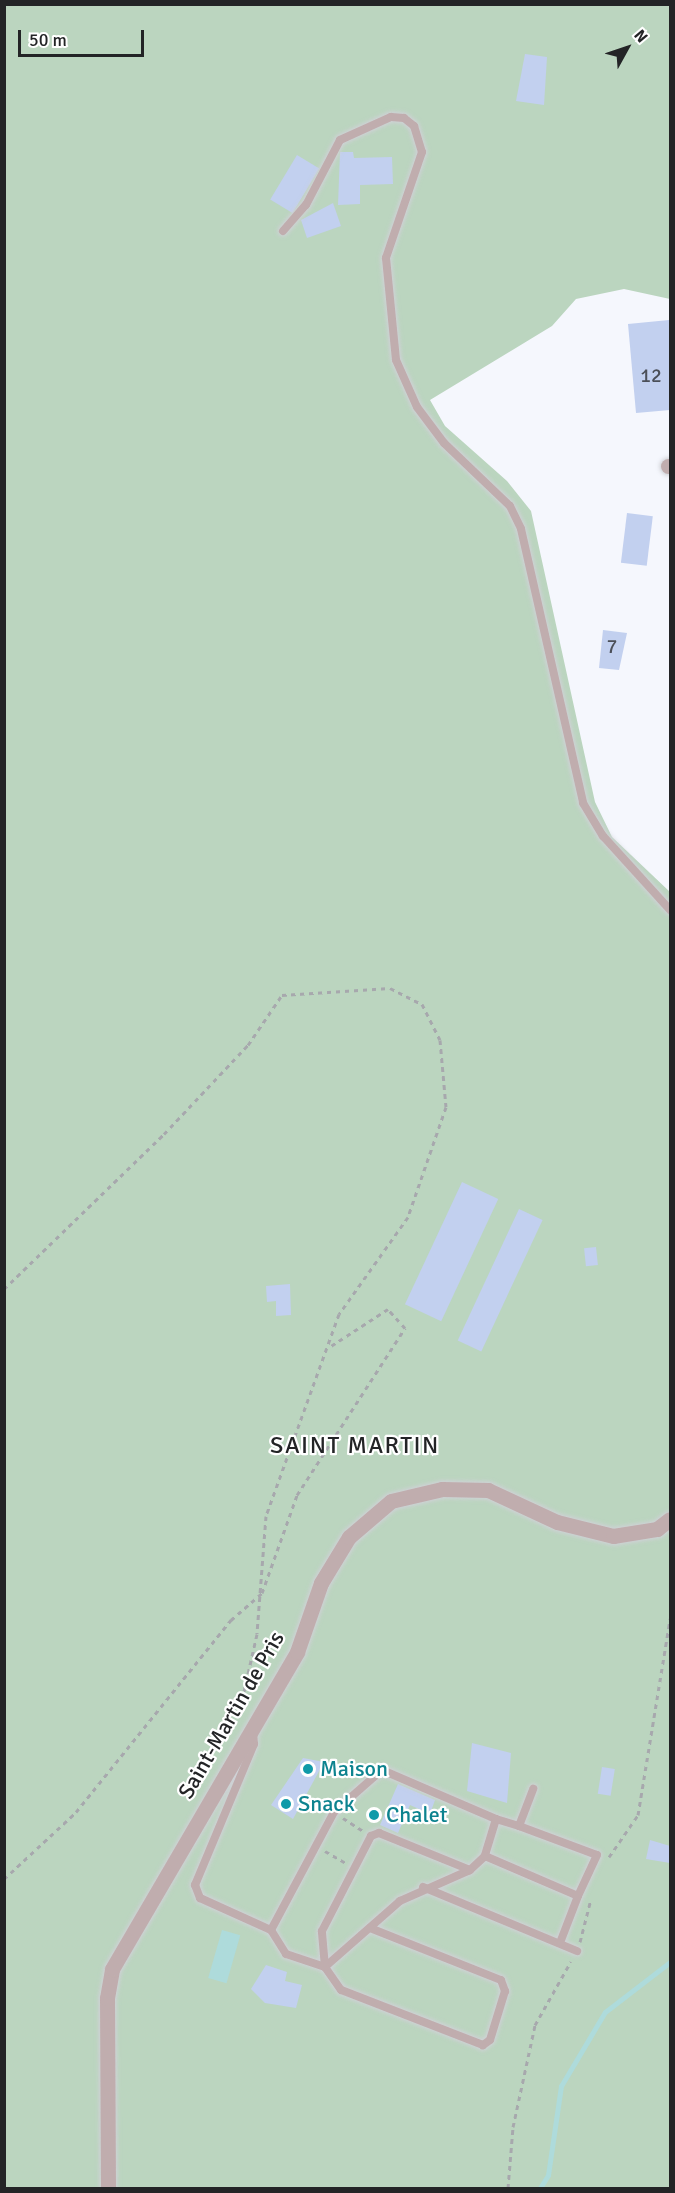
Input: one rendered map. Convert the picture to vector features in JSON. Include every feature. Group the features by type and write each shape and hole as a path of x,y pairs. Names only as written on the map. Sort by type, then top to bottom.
{"street":[{"name":"Saint-Martin de Pris","path":"108,2188 107,1998 112,1969 297,1652 321,1583 349,1537 391,1501 442,1489 488,1490 556,1522 613,1536 657,1529 670,1519"}],"lane":[{"path":"283,231 306,206 340,140 391,117 404,118 414,126 422,152 386,258 396,360 417,407 444,443 510,506 521,529 583,803 603,836 670,910"},
{"path":"256,1719 254,1744 195,1885 200,1898 271,1930 286,1954 325,1967"},
{"path":"271,1930 313,1844 334,1812 382,1770 496,1819 597,1855 560,1943"},
{"path":"519,1826 533,1789"},
{"path":"325,1967 423,1887 470,1870 485,1856 496,1819"},
{"path":"370,1928 501,1980 505,1991 490,2040 483,2044 341,1990 325,1967 322,1931 370,1836 379,1833 470,1870"},
{"path":"485,1856 578,1896"},
{"path":"423,1887 577,1951"}],"path":[{"path":"4,1289 164,1134 248,1045 282,995 390,988 422,1004 440,1040 446,1107 408,1217 339,1314 331,1346 266,1516 262,1593 242,1700 256,1719"},
{"path":"4,1879 76,1812 231,1620 262,1593 297,1495 405,1328 388,1309 331,1346"},
{"path":"606,1863 638,1815 670,1619"},
{"path":"334,1812 370,1836"},
{"path":"313,1844 354,1867"},
{"path":"508,2188 513,2127 535,2025 577,1951 593,1893"}],"green space":[{"path":"5,5 670,5 670,299 624,289 576,299 552,326 430,400 445,426 507,481 531,511 595,802 612,837 670,892 670,2188 5,2188"}],"water":[{"path":"222,1930 240,1935 226,1983 208,1978"}],"building":[{"path":"525,54 547,57 544,105 516,101"},
{"path":"340,152 353,152 354,158 392,157 393,184 360,185 360,204 338,205"},
{"path":"297,155 319,168 293,213 270,200"},
{"path":"333,203 341,226 307,238 301,220"},
{"path":"669,320 670,410 636,413 628,324"},
{"path":"627,513 653,516 647,566 621,563"},
{"path":"603,630 627,633 619,670 599,668"},
{"path":"462,1182 498,1199 441,1321 405,1304"},
{"path":"519,1209 543,1220 481,1351 458,1340"},
{"path":"596,1247 598,1265 586,1266 584,1248"},
{"path":"290,1284 291,1315 276,1316 276,1301 267,1302 266,1286"},
{"path":"472,1743 511,1753 507,1803 467,1791"},
{"path":"303,1758 324,1762 293,1819 271,1805"},
{"path":"602,1767 615,1769 611,1796 598,1794"},
{"path":"398,1784 435,1800 430,1814 410,1805 398,1833 380,1825"},
{"path":"650,1840 670,1846 670,1863 646,1859"},
{"path":"266,1965 287,1972 285,1981 302,1985 296,2008 265,2003 251,1989"}],"waterway":[{"path":"540,2188 548,2175 561,2086 605,2012 670,1962"}],"place":[{"name":"Maison","path":"308,1769"},
{"name":"Snack","path":"286,1804"},
{"name":"Chalet","path":"374,1815"}],"district":[{"name":"SAINT MARTIN","path":"355,1446"}]}
